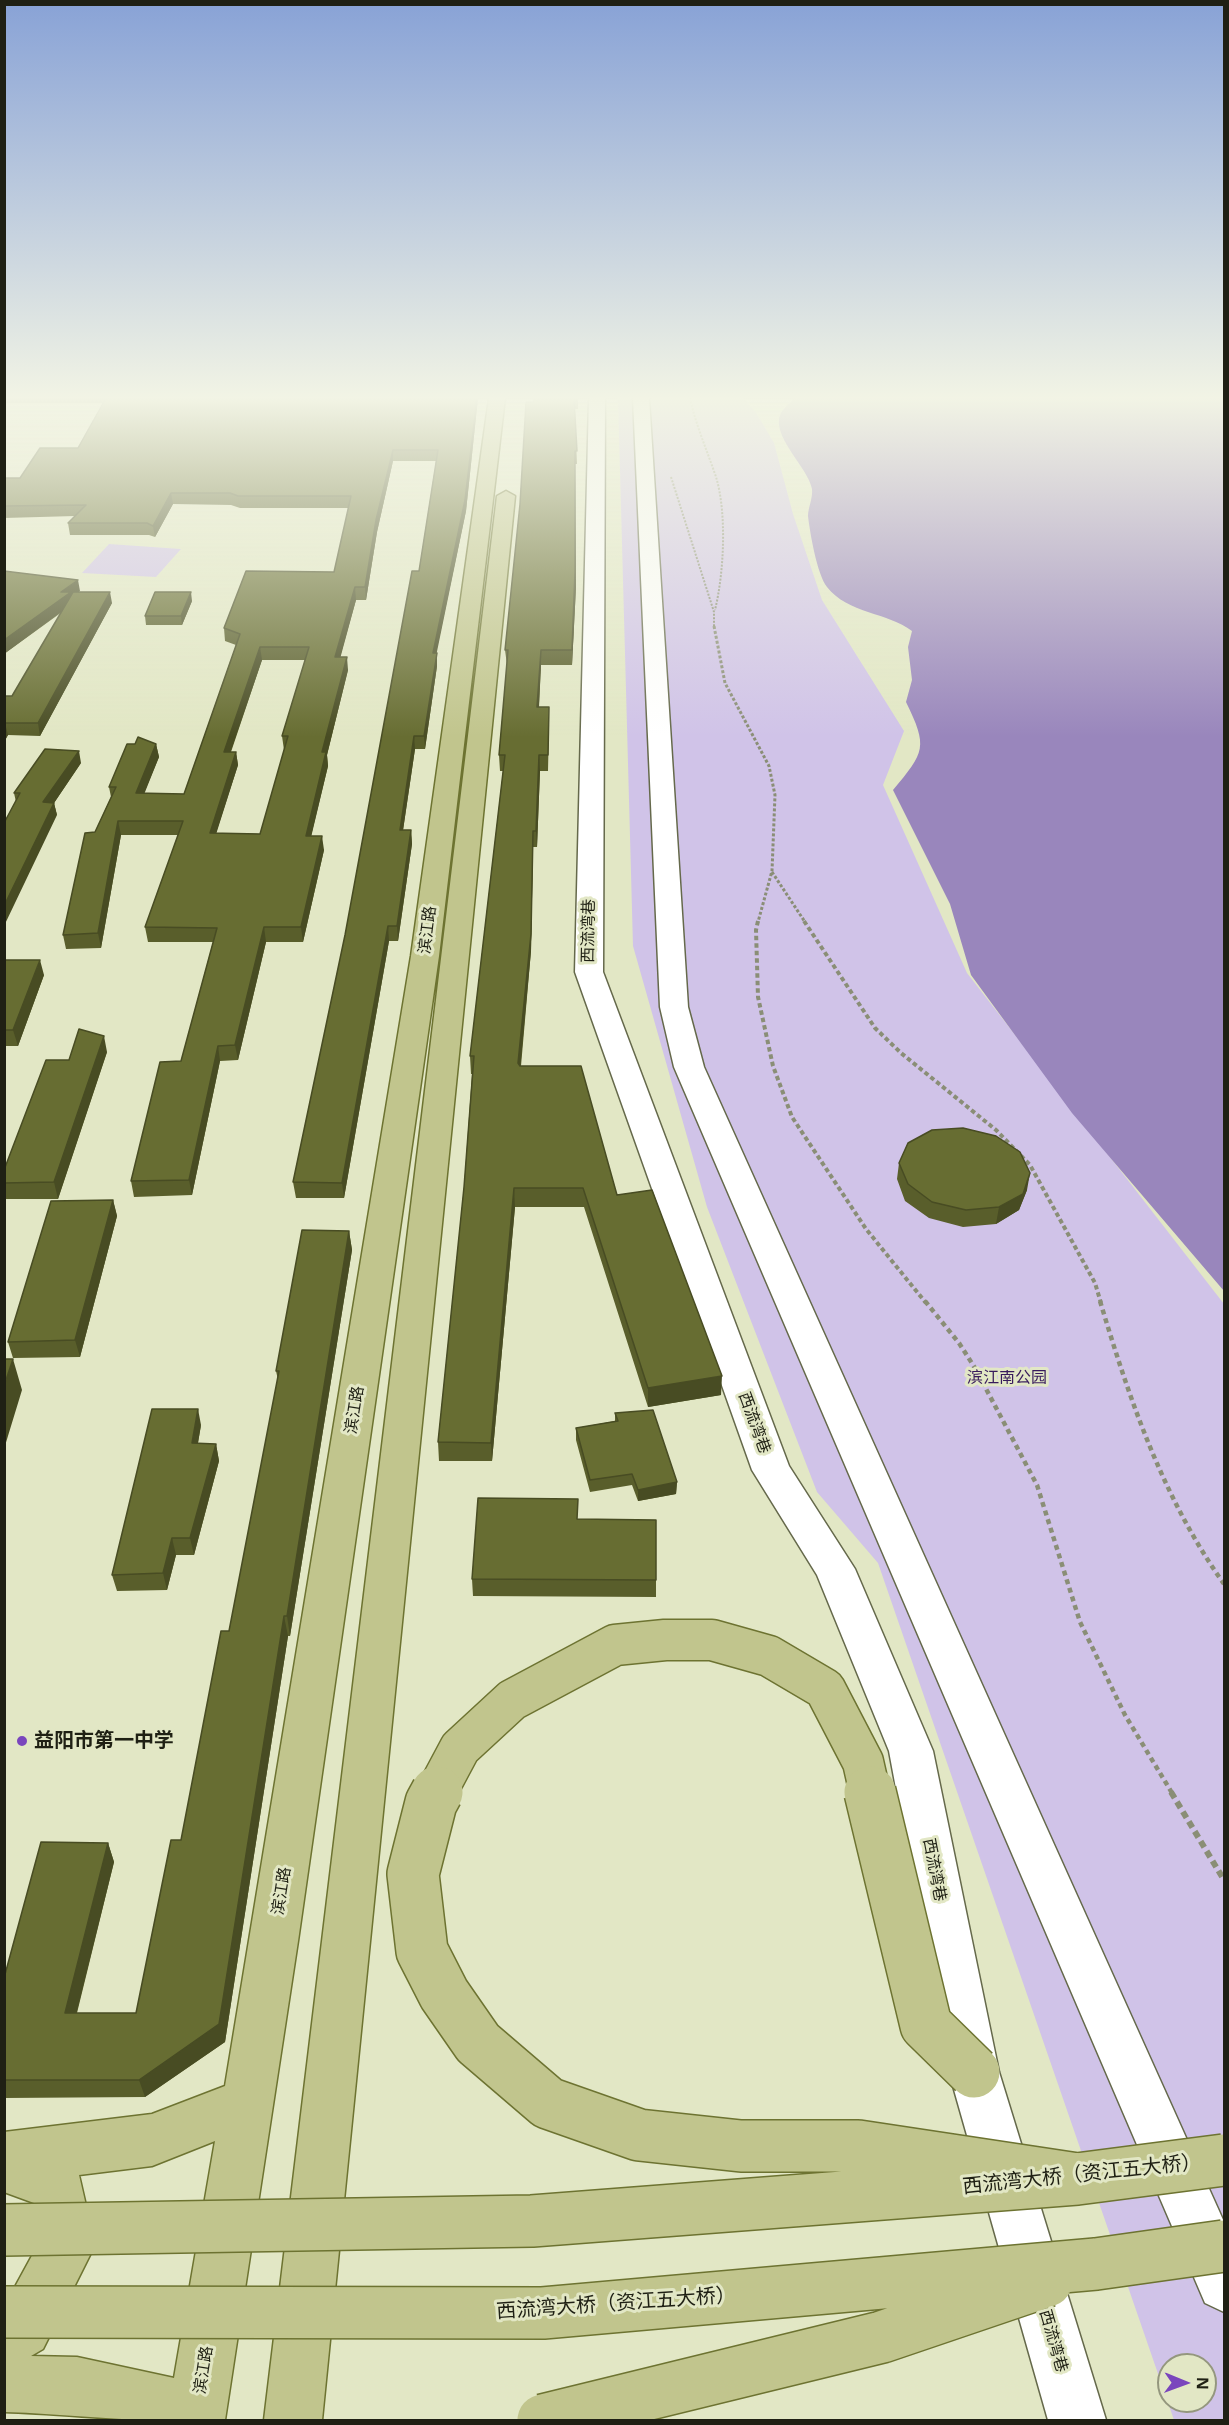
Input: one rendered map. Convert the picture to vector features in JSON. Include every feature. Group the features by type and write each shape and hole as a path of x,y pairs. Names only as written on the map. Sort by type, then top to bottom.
{"main road":[{"name":"滨江路","path":"197,2416 274,1941 425,956 482,511"},
{"name":"滨江路","path":"293,2421 504,511"},
{"path":"974,2072 926,2025 863,1762 825,1689 768,1656 712,1640 664,1640 615,1645 512,1700 460,1748 431,1803 413,1874 422,1951 444,1994 478,2043 548,2103 639,2135 741,2145 858,2146 1077,2179"},
{"path":"4,2158 152,2140 247,2103"},
{"name":"西流湾大桥（资江五大桥）","path":"4,2230 532,2221 1077,2179 1224,2160"},
{"path":"4,2166 57,2184 68,2245 23,2330 4,2340"},
{"name":"西流湾大桥（资江五大桥）","path":"4,2312 543,2313 1096,2264 1224,2246"},
{"path":"543,2421 882,2337 1096,2264"},
{"path":"4,2382 77,2386 197,2416"}],"street":[{"name":"西流湾巷","path":"595,511 589,972 771,1470 835,1569 910,1751 974,2072 1077,2421"},
{"path":"647,511 674,1007 689,1067 1224,2284"}],"path":[{"path":"682,511 714,612"},
{"path":"722,511 720,590 713,623 725,683 769,766 775,795 772,871 756,930 758,997 773,1066 792,1117 866,1229 959,1343 975,1368 1036,1485 1055,1537 1080,1622 1125,1715 1224,1880"},
{"path":"772,871 875,1029 996,1130 1030,1165 1095,1283 1128,1395 1165,1484 1197,1546 1224,1584"}],"green space":[{"name":"滨江南公园","path":"621,511 792,511 822,600 904,731 883,785 967,973 1224,1304 1224,2420 1174,2420 1172,2413 1217,2413 1217,2353 1157,2353 1157,2371 878,1563 817,1492 707,1207 633,946"},
{"path":"109,544 181,549 156,577 82,573"}],"shaded area":[{"path":"809,511 1224,511 1224,1291 1072,1113 971,975 950,904 893,790 912,767 920,749 918,729 906,702 912,680 908,647 912,631 891,620 846,603 827,587 814,553"}],"building":[{"path":"80,511 161,511 153,526 147,523 68,523"},
{"path":"348,511 378,511 365,587 355,587 335,657 347,657 322,752 326,752 306,836 322,836 301,927 264,927 235,1045 218,1046 189,1180 131,1181 160,1062 181,1061 217,928 145,927 183,821 118,821 98,933 63,935 85,833 95,832 116,787 109,787 127,744 135,744 138,737 156,744 136,793 184,794 240,634 224,628 246,571 334,572","holes":["260,647 309,647 282,736 288,736 260,834 210,833 236,752 224,752"]},
{"path":"428,511 463,511 433,653 437,653 424,736 414,736 400,830 411,830 397,926 388,926 342,1183 293,1182 345,935 412,571 419,571"},
{"path":"519,511 575,511 572,650 541,650 537,707 549,707 548,755 539,755 536,831 533,831 531,934 518,1063 520,1066 581,1066 617,1195 652,1190 722,1376 648,1388 583,1188 514,1188 491,1443 438,1442 464,1187 474,1056 470,1056 505,755 499,755 508,650 505,650"},
{"path":"4,571 78,580 61,592 71,592 4,640"},
{"path":"73,592 110,592 38,723 4,724 4,696 12,696"},
{"path":"155,592 191,592 181,616 145,616"},
{"path":"45,749 79,751 43,802 54,803 4,906 4,823 20,793 14,793"},
{"path":"4,960 40,960 13,1030 4,1030"},
{"path":"79,1029 104,1036 54,1182 4,1183 4,1170 46,1060 69,1060"},
{"path":"963,1128 996,1136 1020,1152 1030,1173 1023,1194 999,1207 966,1210 932,1202 908,1184 899,1163 908,1143 932,1130"},
{"path":"113,1200 75,1340 8,1342 51,1201"},
{"path":"302,1230 349,1231 287,1616 284,1616 219,2024 139,2080 4,2080 4,1978 41,1842 108,1843 65,2013 136,2013 171,1840 181,1840 221,1631 229,1631 279,1371 276,1371"},
{"path":"4,1359 13,1359 4,1386"},
{"path":"152,1409 198,1409 192,1443 216,1444 190,1538 172,1538 163,1573 112,1575"},
{"path":"653,1410 677,1482 638,1490 632,1474 590,1480 576,1428 618,1421 615,1413"},
{"path":"478,1498 578,1499 577,1519 656,1520 656,1580 472,1579"}],"place":[{"name":"益阳市第一中学","path":"22,1741"}]}
